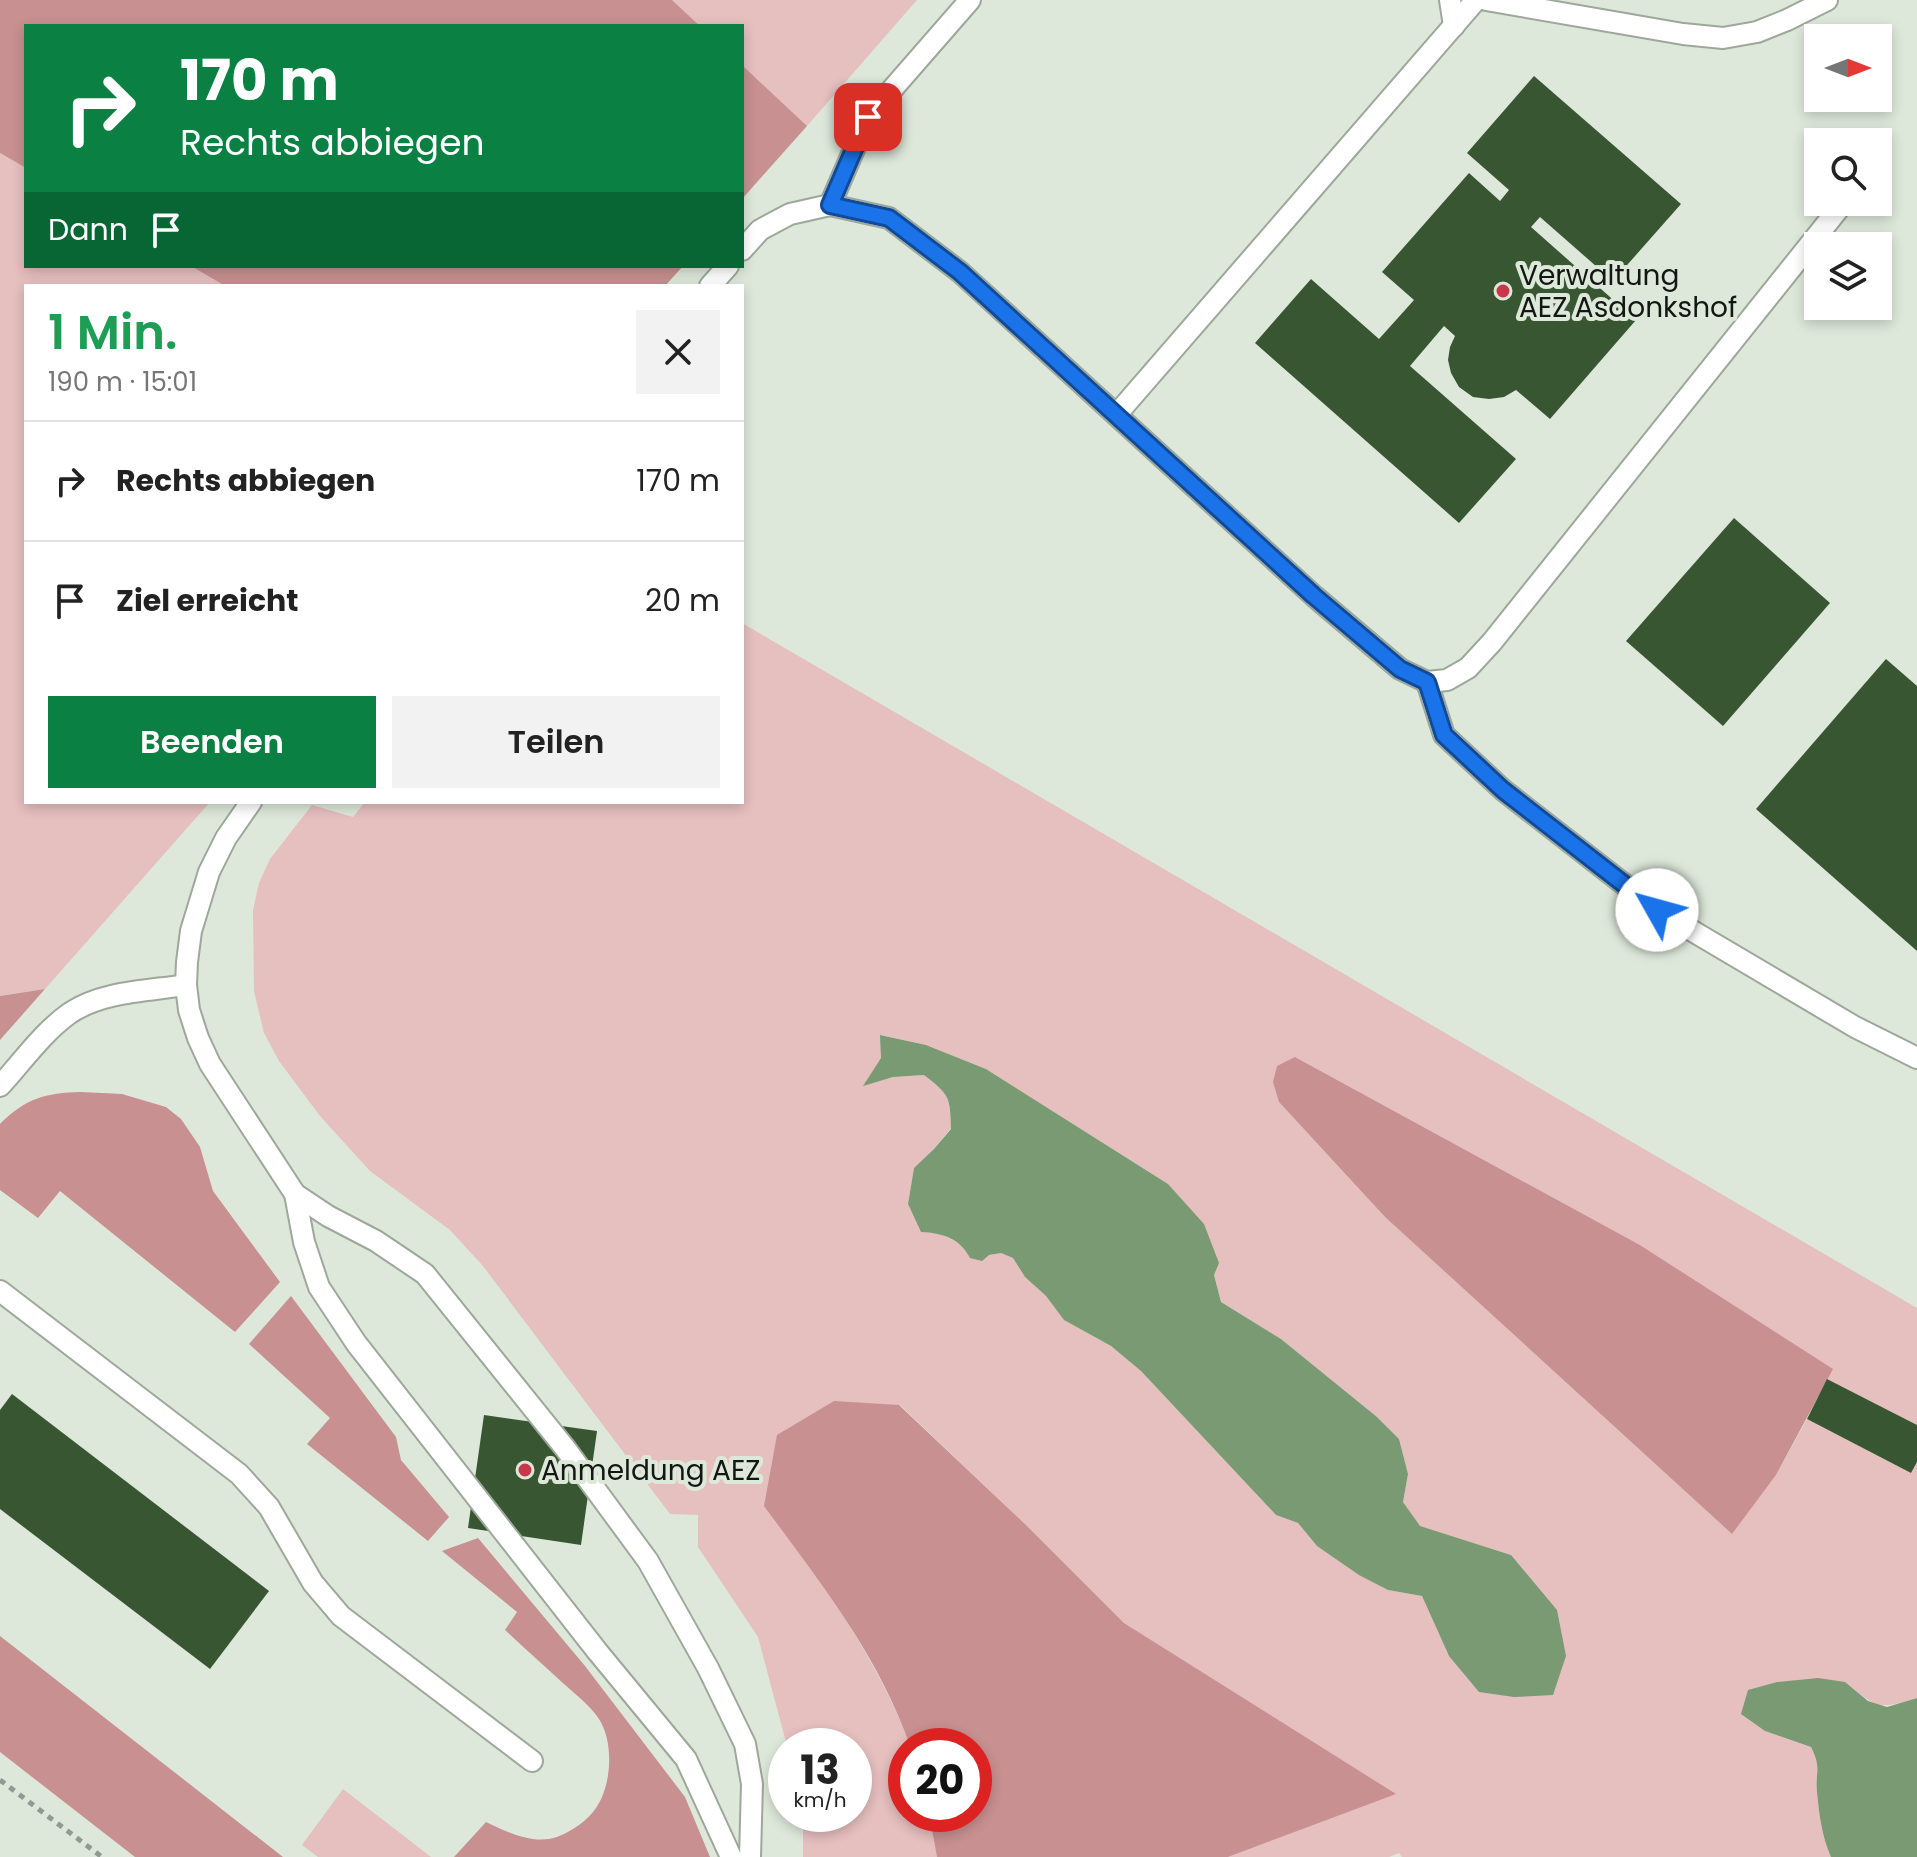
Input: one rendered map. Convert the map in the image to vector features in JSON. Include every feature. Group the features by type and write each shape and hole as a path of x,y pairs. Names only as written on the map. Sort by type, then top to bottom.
{"lane":[{"path":"830,205 868,117 970,0"},
{"path":"1450,0 1454,26"},
{"path":"1117,414 1476,0"},
{"path":"1486,0 1723,38 1757,32 1827,0"},
{"path":"744,248 760,230 790,214 830,205 889,218 960,272 1314,596 1400,669 1427,682 1447,680 1468,668 1492,642 1833,216"},
{"path":"712,284 726,268"},
{"path":"1427,682 1444,735 1503,790 1657,910 1855,1027 1917,1058"},
{"path":"250,804 226,838 209,872 191,931 186,985 189,1010 198,1038 210,1064 295,1194 304,1242 319,1287 356,1343 597,1651 686,1759 731,1857"},
{"path":"0,1086 54,1026 72,1012 107,998 186,985"},
{"path":"295,1194 328,1216 376,1241 425,1274 565,1448 648,1561 708,1668 745,1744 752,1784 750,1857"},
{"path":"0,1291 239,1474 269,1507 313,1583 341,1616 532,1761"}],"path":[{"path":"0,1780 102,1857"}],"shaded area":[{"path":"0,0 672,0 698,24 24,24 24,167 0,153"},
{"path":"672,0 917,0 807,126 744,67 744,24 698,24"},
{"path":"744,67 807,126 744,197"},
{"path":"0,153 24,167 24,268 194,268 222,284 24,284 24,804 208,804 45,989 0,996"},
{"path":"194,268 681,268 667,284 222,284"},
{"path":"744,624 1917,1308 1917,1425 1827,1379 1832,1369 1640,1245 1295,1057 1279,1102 1385,1217 1731,1533 1776,1475 1807,1419 1911,1473 1917,1462 1917,1698 1894,1704 1878,1704 1845,1682 1765,1731 1811,1747 1817,1765 1821,1825 1831,1857 1402,1857 1399,1853 1389,1857 1228,1857 1395,1794 1124,1623 900,1405 839,1608 878,1676 903,1728 888,1728 888,1832 932,1832 937,1857 803,1857 803,1832 872,1832 872,1728 782,1728 758,1637 698,1547 698,1515 670,1514 483,1266 450,1230 370,1171 320,1116 279,1061 264,1033 254,991 253,910 259,883 270,859 312,805 353,817 363,804 744,804","holes":["881,1035 926,1045 986,1069 1168,1184 1214,1275 1221,1302 1281,1339 1377,1417 1399,1439 1408,1474 1403,1502 1419,1526 1511,1555 1449,1656 1422,1596 1388,1590 1317,1546 1298,1523 1276,1515 1141,1371 1111,1346 1064,1320 1046,1296 1025,1277 1013,1258 1001,1253 970,1258 964,1246 939,1233 921,1232 908,1204 914,1168 951,1128 950,1109 939,1087 924,1075 893,1077 864,1085 881,1058"]},
{"path":"45,989 0,1040 0,996"},
{"path":"880,1035 926,1045 986,1069 1168,1184 1204,1224 1219,1263 1214,1275 1221,1302 1281,1339 1377,1417 1399,1439 1408,1474 1403,1502 1420,1526 1511,1555 1557,1610 1566,1656 1553,1695 1514,1697 1479,1692 1449,1656 1422,1596 1388,1590 1359,1575 1317,1546 1298,1523 1276,1515 1141,1371 1111,1346 1064,1320 1046,1296 1025,1277 1013,1258 1001,1253 989,1255 982,1261 970,1258 950,1238 921,1232 908,1204 914,1168 951,1129 949,1103 944,1092 924,1075 893,1077 863,1086 881,1058"},
{"path":"1295,1057 1640,1245 1833,1369 1776,1475 1732,1534 1385,1217 1279,1102 1273,1082 1277,1066"},
{"path":"81,1092 122,1094 166,1107 181,1119 200,1147 213,1191 280,1282 235,1332 60,1191 38,1218 0,1190 0,1124 19,1108 37,1099"},
{"path":"291,1296 396,1437 401,1460 449,1517 428,1541 307,1444 330,1418 249,1344"},
{"path":"834,1401 899,1405 1124,1623 1396,1794 1228,1857 937,1857 932,1832 992,1832 992,1728 903,1728 865,1651 827,1592 764,1506 777,1435"},
{"path":"478,1538 585,1666 685,1797 710,1857 454,1857 486,1822 520,1836 539,1839 557,1837 573,1829 593,1812 601,1799 609,1764 604,1728 595,1714 505,1630 517,1612 442,1551"},
{"path":"0,1636 283,1857 135,1857 0,1752"},
{"path":"1818,1678 1845,1682 1868,1701 1887,1707 1917,1698 1917,1857 1831,1857 1821,1825 1817,1765 1811,1747 1765,1731 1741,1714 1748,1690 1777,1682"},
{"path":"343,1789 431,1857 318,1857 302,1845"}],"building":[{"name":"Verwaltung AEZ Asdonkshof","path":"1534,76 1681,204 1613,281 1540,217 1531,227 1636,320 1550,419 1516,390 1504,397 1489,399 1473,397 1459,387 1448,360 1455,336 1444,326 1410,366 1516,459 1459,523 1255,343 1311,279 1379,339 1414,300 1382,272 1469,173 1500,201 1509,190 1467,153"},
{"path":"1734,518 1830,603 1723,726 1626,641"},
{"path":"1886,659 1917,686 1917,951 1756,809"},
{"path":"1827,1379 1917,1425 1917,1462 1911,1473 1807,1419"},
{"path":"12,1394 269,1591 210,1669 0,1509 0,1410"},
{"path":"484,1415 597,1431 581,1545 468,1528"}],"place":[{"name":"Verwaltung AEZ Asdonkshof","path":"1503,291"},
{"name":"Anmeldung AEZ","path":"525,1470"}],"route":[{"path":"868,117 830,205 889,218 960,272 1314,596 1400,669 1427,682 1444,735 1503,790 1657,910"}]}
